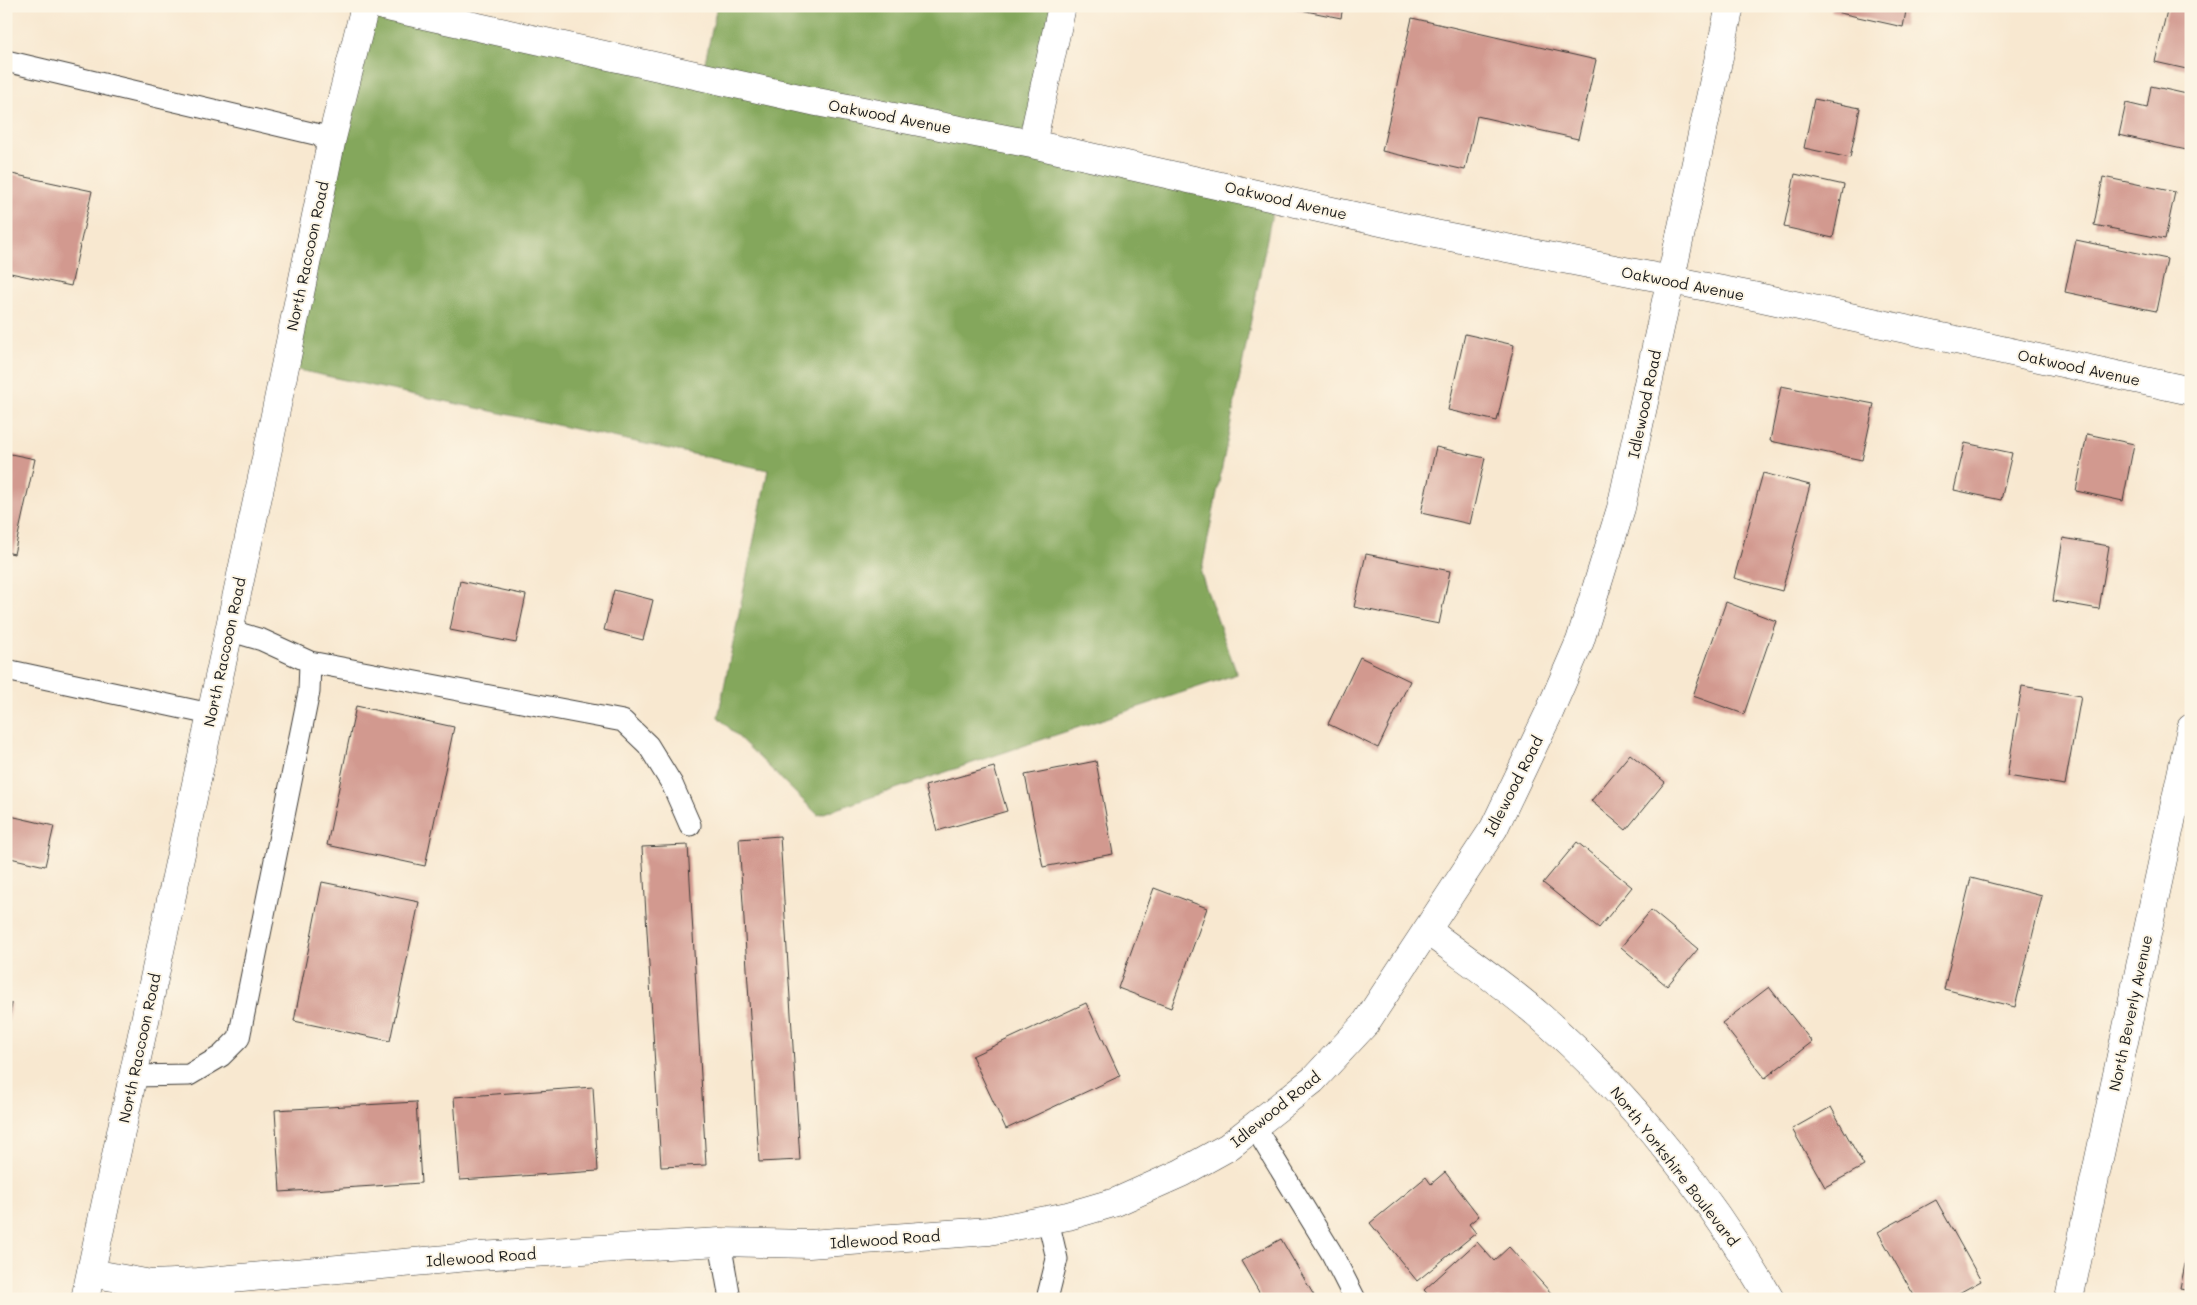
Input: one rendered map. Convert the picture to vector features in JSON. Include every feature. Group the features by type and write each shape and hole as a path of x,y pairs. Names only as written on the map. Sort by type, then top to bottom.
{"street":[{"name":"North Raccoon Road","path":"88,1286 332,138 365,6"},
{"name":"Oakwood Avenue","path":"383,6 808,100 1032,144 1435,234 1754,296 2191,391"},
{"path":"1032,144 1062,6"},
{"name":"Idlewood Road","path":"88,1286 151,1284 224,1289 479,1256 720,1242 809,1244 988,1231 1048,1220 1116,1202 1181,1174 1228,1147 1313,1080 1364,1024 1428,931 1494,828 1548,715 1580,641 1621,508 1672,281 1730,6"},
{"name":"North Beverly Avenue","path":"2069,1299 2191,728"},
{"name":"North Yorkshire Boulevard","path":"1428,931 1542,1017 1623,1096 1715,1212 1743,1252 1770,1299"}],"lane":[{"path":"6,61 332,138"},
{"path":"228,630 262,640 310,662 623,721 648,744 672,784 690,825"},
{"path":"133,1076 189,1075 221,1056 239,1038 309,692 310,662"},
{"path":"6,670 210,714"},
{"path":"1254,1126 1330,1252 1355,1299"},
{"path":"1047,1299 1057,1259 1048,1220"},
{"path":"720,1242 730,1299"}],"green space":[{"path":"365,6 702,76 717,6 1062,6 1033,144 1275,198 1201,574 1237,674 818,815 718,717 768,470 284,367"}],"building":[{"path":"1281,6 1343,6 1341,18"},
{"path":"1833,6 1907,6 1903,27 1831,11"},
{"path":"2168,6 2191,6 2191,70 2155,62"},
{"path":"1412,18 1596,60 1578,139 1477,116 1465,170 1382,151"},
{"path":"2151,86 2191,95 2191,151 2119,135 2126,103 2147,108"},
{"path":"1814,99 1860,108 1850,158 1804,148"},
{"path":"7,173 92,191 71,286 6,272"},
{"path":"1795,174 1844,185 1833,238 1784,227"},
{"path":"2103,177 2175,192 2165,239 2094,225"},
{"path":"2076,240 2167,259 2156,311 2065,292"},
{"path":"1465,334 1514,345 1497,421 1448,410"},
{"path":"1781,386 1874,404 1862,460 1770,441"},
{"path":"2087,434 2134,444 2123,501 2076,491"},
{"path":"1965,443 2012,453 2001,500 1954,490"},
{"path":"1436,447 1485,458 1470,524 1421,513"},
{"path":"6,453 35,459 14,554 6,552"},
{"path":"1763,473 1810,485 1782,591 1734,578"},
{"path":"2063,538 2109,546 2099,609 2053,601"},
{"path":"1366,554 1450,571 1439,624 1354,607"},
{"path":"460,581 526,595 516,643 450,630"},
{"path":"614,590 653,600 643,640 604,630"},
{"path":"1726,602 1776,621 1744,714 1693,696"},
{"path":"1360,657 1410,681 1378,748 1328,724"},
{"path":"2022,686 2081,696 2065,785 2007,776"},
{"path":"356,706 454,727 425,866 327,845"},
{"path":"1630,754 1665,782 1626,830 1591,801"},
{"path":"1096,761 1113,854 1043,867 1025,775"},
{"path":"994,767 1007,811 937,831 925,786"},
{"path":"6,815 54,826 45,866 6,857"},
{"path":"780,836 800,1160 759,1162 739,839"},
{"path":"1577,842 1632,887 1599,928 1543,883"},
{"path":"688,845 706,1165 661,1167 642,847"},
{"path":"1971,878 2042,896 2015,1007 1944,989"},
{"path":"322,882 419,902 390,1041 294,1021"},
{"path":"1154,888 1207,908 1171,1008 1118,988"},
{"path":"1651,910 1698,949 1667,986 1621,947"},
{"path":"1769,987 1812,1042 1765,1078 1722,1023"},
{"path":"6,1003 12,1004 7,1028 6,1028"},
{"path":"1086,1003 1120,1076 1006,1129 972,1056"},
{"path":"593,1087 598,1171 460,1180 454,1097"},
{"path":"416,1102 421,1183 280,1192 275,1110"},
{"path":"1831,1107 1864,1166 1825,1187 1792,1129"},
{"path":"1445,1172 1479,1216 1469,1224 1476,1233 1417,1281 1370,1223 1426,1177 1431,1184"},
{"path":"1936,1200 1981,1281 1948,1299 1916,1299 1878,1232"},
{"path":"1281,1239 1316,1299 1263,1299 1241,1261"},
{"path":"2191,1240 2191,1291 2180,1289"},
{"path":"1477,1242 1494,1261 1509,1247 1552,1294 1547,1299 1432,1299 1424,1290"}]}
